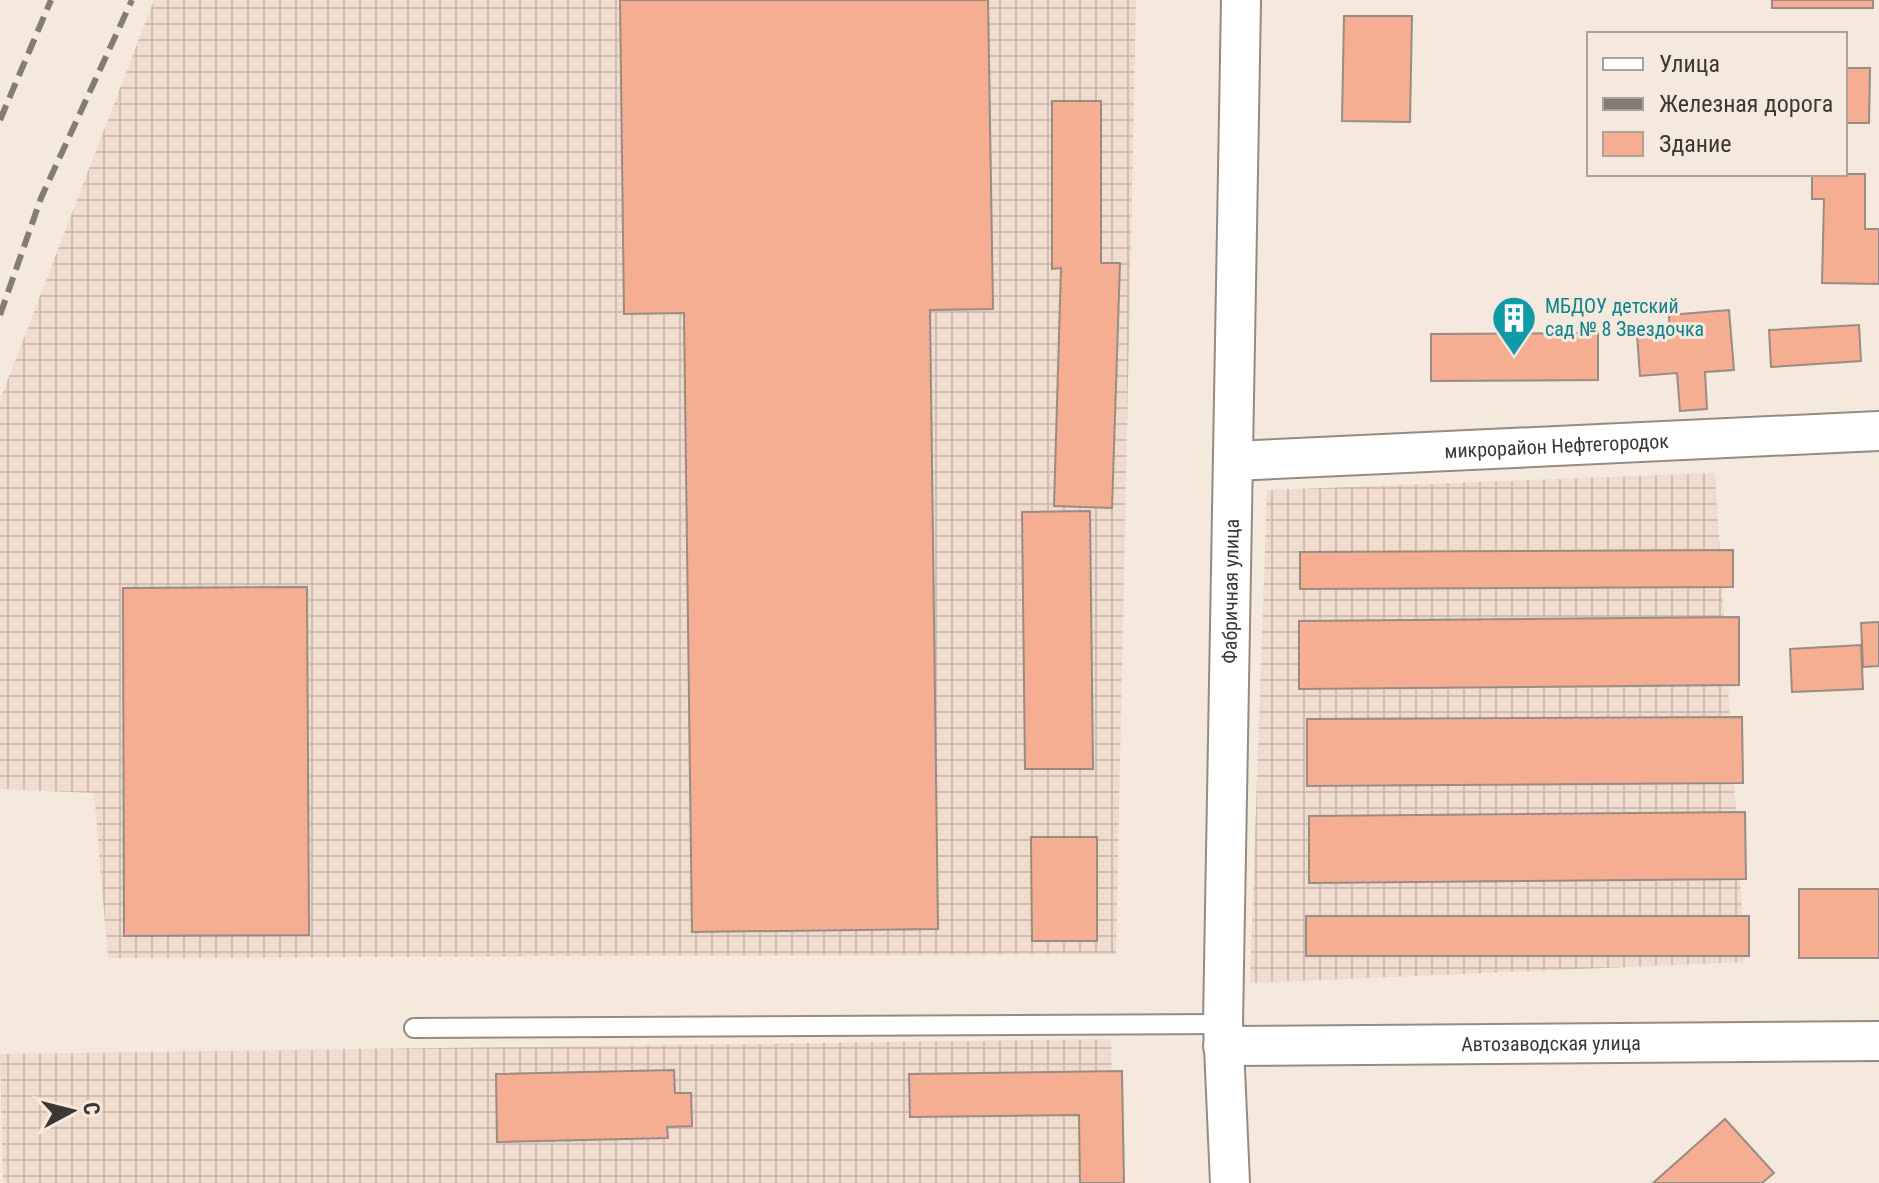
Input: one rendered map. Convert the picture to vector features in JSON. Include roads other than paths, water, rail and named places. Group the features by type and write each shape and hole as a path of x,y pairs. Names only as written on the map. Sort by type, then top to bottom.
{"street":[{"name":"Фабричная улица","path":"1230,1183 1223,1035 1241,0"},
{"name":"микрорайон Нефтегородок","path":"1233,461 1879,431"},
{"name":"Автозаводская улица","path":"1223,1035 1879,1041"}],"lane":[{"path":"414,1028 1223,1035"}],"railway":[{"path":"0,120 51,0"},
{"path":"0,315 41,198 132,0"}],"place":[{"name":"МБДОУ детский сад № 8 Звездочка","path":"1514,357"}]}
